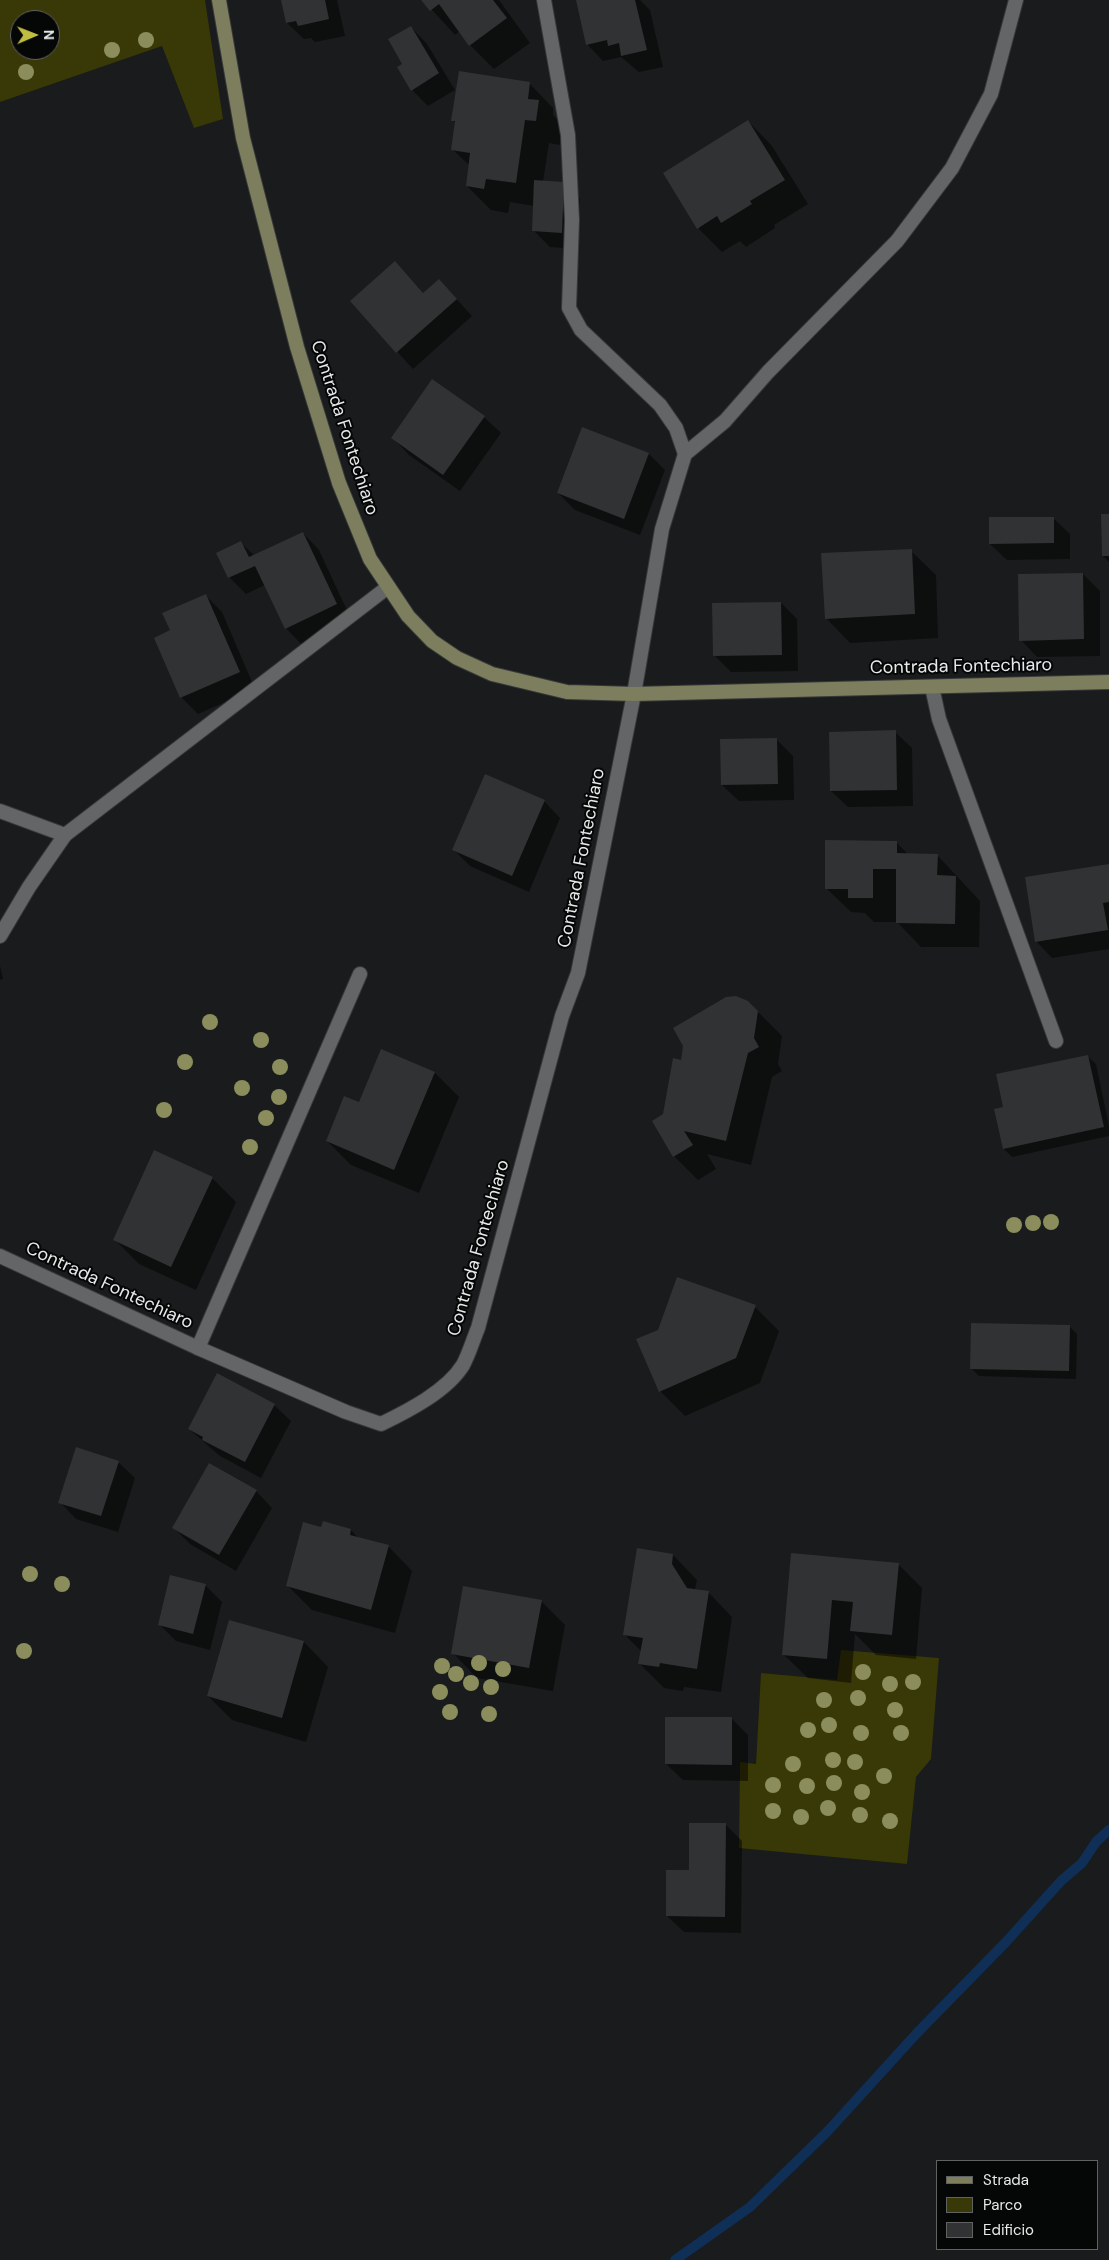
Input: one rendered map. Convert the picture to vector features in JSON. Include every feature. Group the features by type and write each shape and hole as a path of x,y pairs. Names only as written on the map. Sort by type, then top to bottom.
{"main road":[{"name":"Contrada Fontechiaro","path":"219,0 243,138 297,347 339,483 370,559 408,616 432,641 457,658 492,674 567,692 634,694 1109,682"}],"street":[{"path":"544,0 568,134 572,220 569,308 581,330 660,405 676,428 685,454"},
{"path":"634,694 662,529 685,454 725,421 768,372 897,241 952,168 991,94 1016,0"},
{"path":"0,936 29,887 65,835 388,587"},
{"path":"932,687 939,719 1056,1041"},
{"name":"Contrada Fontechiaro","path":"0,1256 198,1348 346,1412 381,1424 414,1408 438,1391 462,1365 478,1328 562,1016 578,973 634,694"},
{"path":"0,811 65,835"},
{"path":"198,1348 360,974"}],"green space":[{"path":"0,0 205,0 223,119 194,128 162,46 0,102"},
{"path":"841,1650 939,1658 931,1759 916,1777 907,1864 739,1848 740,1762 756,1764 761,1673 837,1680"}],"building":[{"path":"281,0 325,0 329,19 298,26 296,21 286,23"},
{"path":"421,0 493,0 507,18 469,46 439,4 430,11"},
{"path":"576,0 635,0 647,50 621,56 619,43 608,46 607,40 586,45"},
{"path":"411,26 439,73 411,91 397,67 402,64 388,39"},
{"path":"459,71 530,82 528,99 539,100 536,121 525,120 516,183 486,179 484,189 466,186 470,153 451,150 455,121 451,121"},
{"path":"748,120 785,180 750,201 752,204 721,223 717,216 697,229 663,173"},
{"path":"534,180 564,182 562,233 532,231"},
{"path":"395,261 423,293 439,279 457,299 396,353 350,301"},
{"path":"432,379 485,416 443,475 391,438"},
{"path":"582,427 649,453 624,519 557,493"},
{"path":"1101,514 1109,514 1109,556 1102,556"},
{"path":"989,517 1054,517 1054,543 989,544"},
{"path":"303,532 337,604 285,629 255,566 228,578 216,553 241,541 249,557"},
{"path":"912,549 915,614 825,619 821,553"},
{"path":"1083,573 1084,639 1019,641 1018,574"},
{"path":"206,594 240,672 180,698 154,638 170,630 162,613"},
{"path":"781,602 782,655 713,656 712,603"},
{"path":"896,730 897,790 830,791 829,732"},
{"path":"777,738 778,784 721,785 720,739"},
{"path":"485,774 545,800 512,876 452,850"},
{"path":"825,840 897,841 897,853 938,854 937,875 956,876 955,924 896,923 896,869 873,869 873,898 848,898 848,889 825,889"},
{"path":"1109,864 1109,902 1103,903 1108,930 1035,942 1025,877"},
{"path":"736,996 748,1001 758,1011 754,1038 759,1047 748,1053 726,1141 684,1131 693,1145 673,1157 652,1121 663,1114 673,1058 681,1060 683,1046 673,1028 726,997"},
{"path":"381,1049 435,1072 394,1170 326,1141 344,1096 359,1102"},
{"path":"1088,1055 1104,1127 1003,1149 994,1109 1003,1107 996,1074"},
{"path":"154,1150 213,1177 171,1267 113,1240"},
{"path":"677,1277 756,1305 736,1358 659,1392 636,1339 658,1330"},
{"path":"971,1323 1070,1325 1069,1371 970,1369"},
{"path":"217,1373 275,1404 245,1462 202,1440 203,1437 188,1429"},
{"path":"76,1447 119,1461 101,1516 58,1503"},
{"path":"209,1463 257,1490 219,1555 172,1528"},
{"path":"323,1521 351,1529 350,1535 389,1545 371,1610 286,1586 303,1522 321,1527"},
{"path":"637,1548 673,1554 672,1564 687,1588 709,1591 697,1669 660,1663 659,1667 638,1664 643,1638 623,1635"},
{"path":"791,1553 899,1563 892,1635 850,1631 853,1602 832,1600 827,1659 782,1655"},
{"path":"170,1575 206,1584 193,1634 158,1625"},
{"path":"463,1586 542,1600 529,1668 451,1654"},
{"path":"229,1620 304,1641 282,1718 207,1696"},
{"path":"665,1717 732,1717 732,1765 665,1764"},
{"path":"689,1823 726,1823 725,1917 666,1916 666,1870 689,1870"}],"waterway":[{"path":"675,2260 750,2207 827,2132 917,2033 1006,1942 1061,1881 1082,1863 1096,1842 1109,1830"}]}
